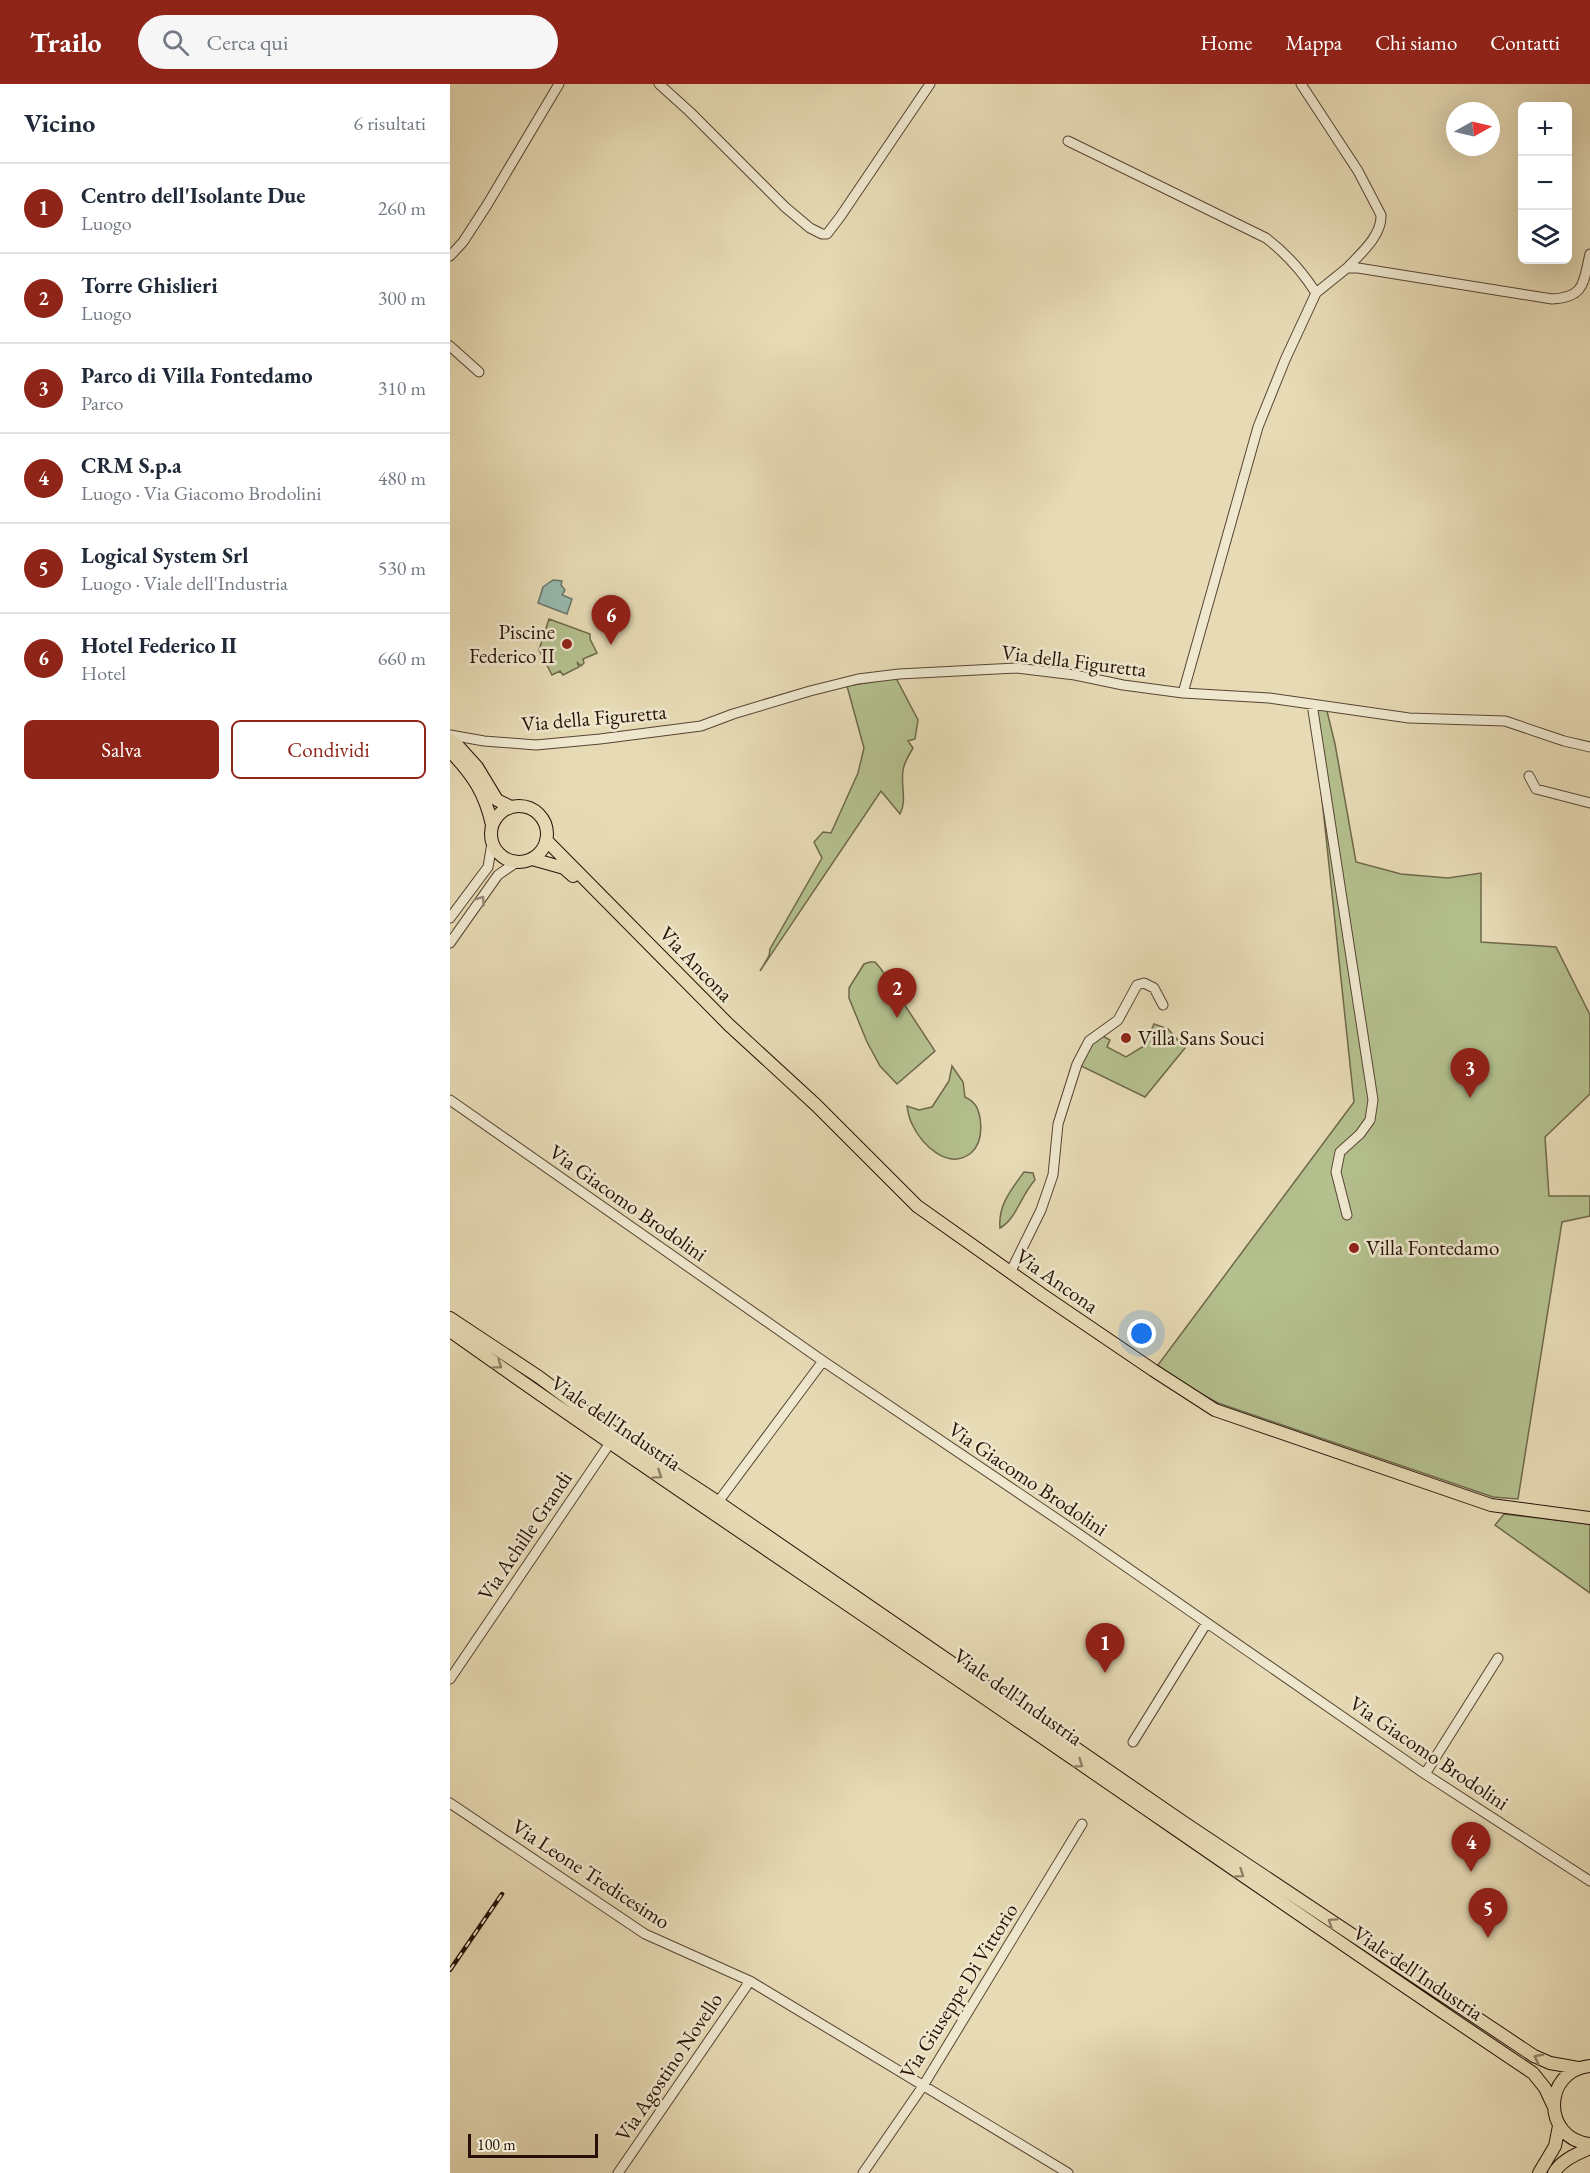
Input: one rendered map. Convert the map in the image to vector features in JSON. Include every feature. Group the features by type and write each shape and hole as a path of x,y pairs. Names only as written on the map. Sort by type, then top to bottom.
{"main road":[{"name":"Via Ancona","path":"450,738 477,768 497,800 511,807 525,807 536,812 544,822 546,840 721,1010 917,1206 1011,1273 1215,1410 1491,1505 1590,1518"},
{"path":"450,751 469,772 487,802 492,825 492,843 502,857 517,862"},
{"path":"492,825 500,814 511,807"},
{"path":"532,859 541,851 546,840"},
{"name":"Via Ancona","path":"517,862 532,859 564,868 606,900"},
{"name":"Viale dell'Industria","path":"450,1318 539,1377 622,1439 718,1502 1183,1822 1534,2056 1550,2063 1584,2067"},
{"name":"Viale dell'Industria","path":"450,1331 1109,1785 1533,2073 1545,2088 1559,2126"},
{"path":"1553,2105 1560,2083 1568,2074 1584,2067"},
{"path":"1559,2126 1566,2135 1590,2146"},
{"path":"1539,2173 1555,2146 1559,2126"},
{"path":"1554,2173 1557,2167 1590,2146"}],"street":[{"path":"450,256 463,242 487,205 559,84"},
{"path":"659,84 785,207 810,228 822,234 827,234 840,217 930,84"},
{"path":"1183,693 1258,427 1285,360 1316,293 1347,268 1379,230 1382,222 1382,215 1358,171 1301,84"},
{"path":"1068,141 1266,238 1283,250 1316,293"},
{"path":"1347,268 1482,286 1552,299 1569,298 1581,288 1590,254"},
{"path":"450,346 479,372"},
{"name":"Via della Figuretta","path":"450,738 536,746 600,739 701,726 755,707 858,680 899,674 1016,668 1075,675 1123,686 1183,693 1269,698 1410,718 1505,722 1590,747"},
{"path":"1312,704 1373,1100 1370,1120 1360,1134 1340,1152 1336,1173 1347,1215"},
{"path":"1530,777 1536,789 1590,803"},
{"path":"450,918 488,867 492,843"},
{"path":"450,943 498,875 517,862"},
{"path":"1011,1273 1044,1201 1053,1175 1058,1124 1077,1064 1089,1041 1118,1020 1137,985 1144,983 1154,988 1163,1005"},
{"name":"Via Giacomo Brodolini","path":"450,1100 823,1361 1063,1523 1206,1624 1425,1774 1590,1881"},
{"path":"718,1502 823,1361"},
{"name":"Via Achille Grandi","path":"450,1679 610,1443"},
{"path":"1133,1742 1206,1624"},
{"path":"1425,1774 1498,1658"},
{"name":"Via Leone Tredicesimo","path":"450,1803 645,1934 750,1981 1068,2173"},
{"name":"Via Giuseppe Di Vittorio","path":"863,2173 923,2086 1082,1824"},
{"name":"Via Agostino Novello","path":"618,2173 750,1981"}],"green space":[{"name":"Piscine Federico II","path":"549,619 590,634 597,653 583,659 584,663 581,666 577,662 579,667 563,675 560,671 552,675 539,650"},
{"path":"896,678 918,720 915,739 908,741 913,748 903,772 903,803 900,814 881,791 760,971 769,956 770,949 822,858 814,842 823,832 831,833 858,773 864,748 847,686"},
{"path":"1312,704 1326,707 1335,744 1356,862 1401,874 1448,878 1481,873 1481,942 1556,947 1590,1015 1590,1094 1545,1137 1549,1196 1590,1196 1590,1216 1562,1222 1518,1499 1493,1497 1218,1403 1155,1369 1354,1102"},
{"path":"875,962 881,969 935,1051 897,1084 880,1066 867,1042 849,998 849,988 864,964"},
{"path":"1154,1024 1168,1029 1185,1048 1145,1097 1081,1066 1089,1048 1098,1038 1103,1036 1110,1040 1107,1047 1126,1057 1144,1046"},
{"path":"952,1066 963,1082 965,1097 977,1108 981,1128 979,1141 971,1153 962,1158 953,1159 937,1153 922,1140 911,1122 907,1106 919,1110 932,1107 949,1081"},
{"path":"1024,1172 1033,1173 1035,1180 1011,1218 1000,1228 1003,1205"},
{"path":"1504,1514 1590,1524 1590,1593 1495,1525"}],"water":[{"path":"553,580 562,581 561,585 565,590 562,595 572,599 567,614 538,603 543,587"}],"railway":[{"path":"450,1970 502,1894"}],"place":[{"name":"Piscine Federico II","path":"567,644"},
{"name":"Hotel Federico II","path":"611,645"},
{"name":"Torre Ghislieri","path":"897,1018"},
{"name":"Villa Sans Souci","path":"1126,1038"},
{"name":"Parco di Villa Fontedamo","path":"1470,1098"},
{"name":"Villa Fontedamo","path":"1354,1248"},
{"name":"Centro dell'Isolante Due","path":"1105,1673"},
{"name":"CRM S.p.a","path":"1471,1872"},
{"name":"Logical System Srl","path":"1488,1938"}]}
